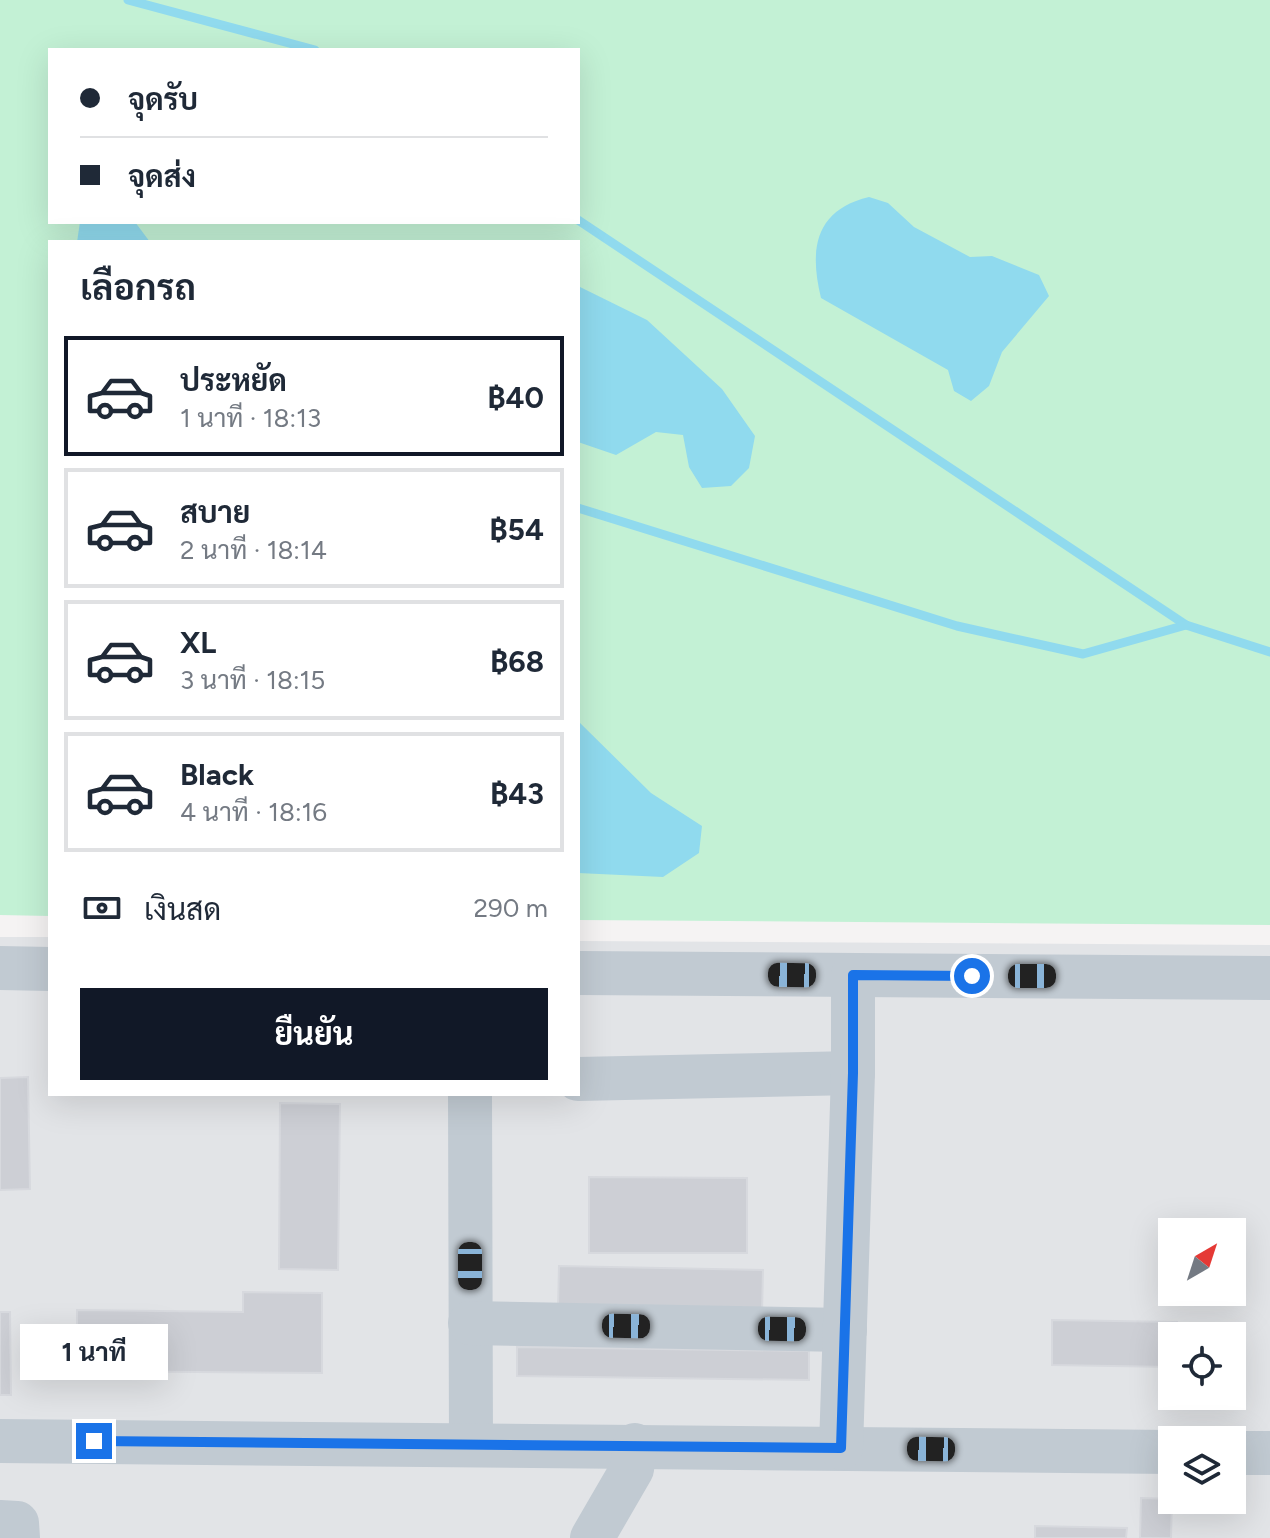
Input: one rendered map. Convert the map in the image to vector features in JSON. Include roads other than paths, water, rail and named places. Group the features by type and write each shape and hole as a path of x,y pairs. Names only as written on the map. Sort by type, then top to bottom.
{"lane":[{"path":"0,968 48,969"},
{"path":"580,973 1270,978"},
{"path":"841,1448 853,1073 853,975"},
{"path":"580,1079 853,1073"},
{"path":"470,1096 471,1444"},
{"path":"470,1323 845,1330"},
{"path":"0,1441 1158,1452"},
{"path":"592,1538 632,1469 635,1445"},
{"path":"1246,1453 1270,1453"},
{"path":"0,1522 17,1523 18,1538"}],"water":[{"path":"869,197 888,203 914,227 970,257 992,256 1039,275 1049,296 1002,352 989,386 971,401 954,391 948,370 821,298 816,263 820,234 837,211"},
{"path":"80,224 136,224 148,240 77,240"},
{"path":"580,287 647,320 722,389 755,436 749,468 731,486 702,488 689,467 683,435 656,432 616,455 580,443"},
{"path":"580,723 651,793 702,826 699,853 663,877 580,873"}],"waterway":[{"path":"128,0 308,48"},
{"path":"580,221 1186,625 1270,652"},
{"path":"580,509 957,626 1083,654 1186,625"}]}
